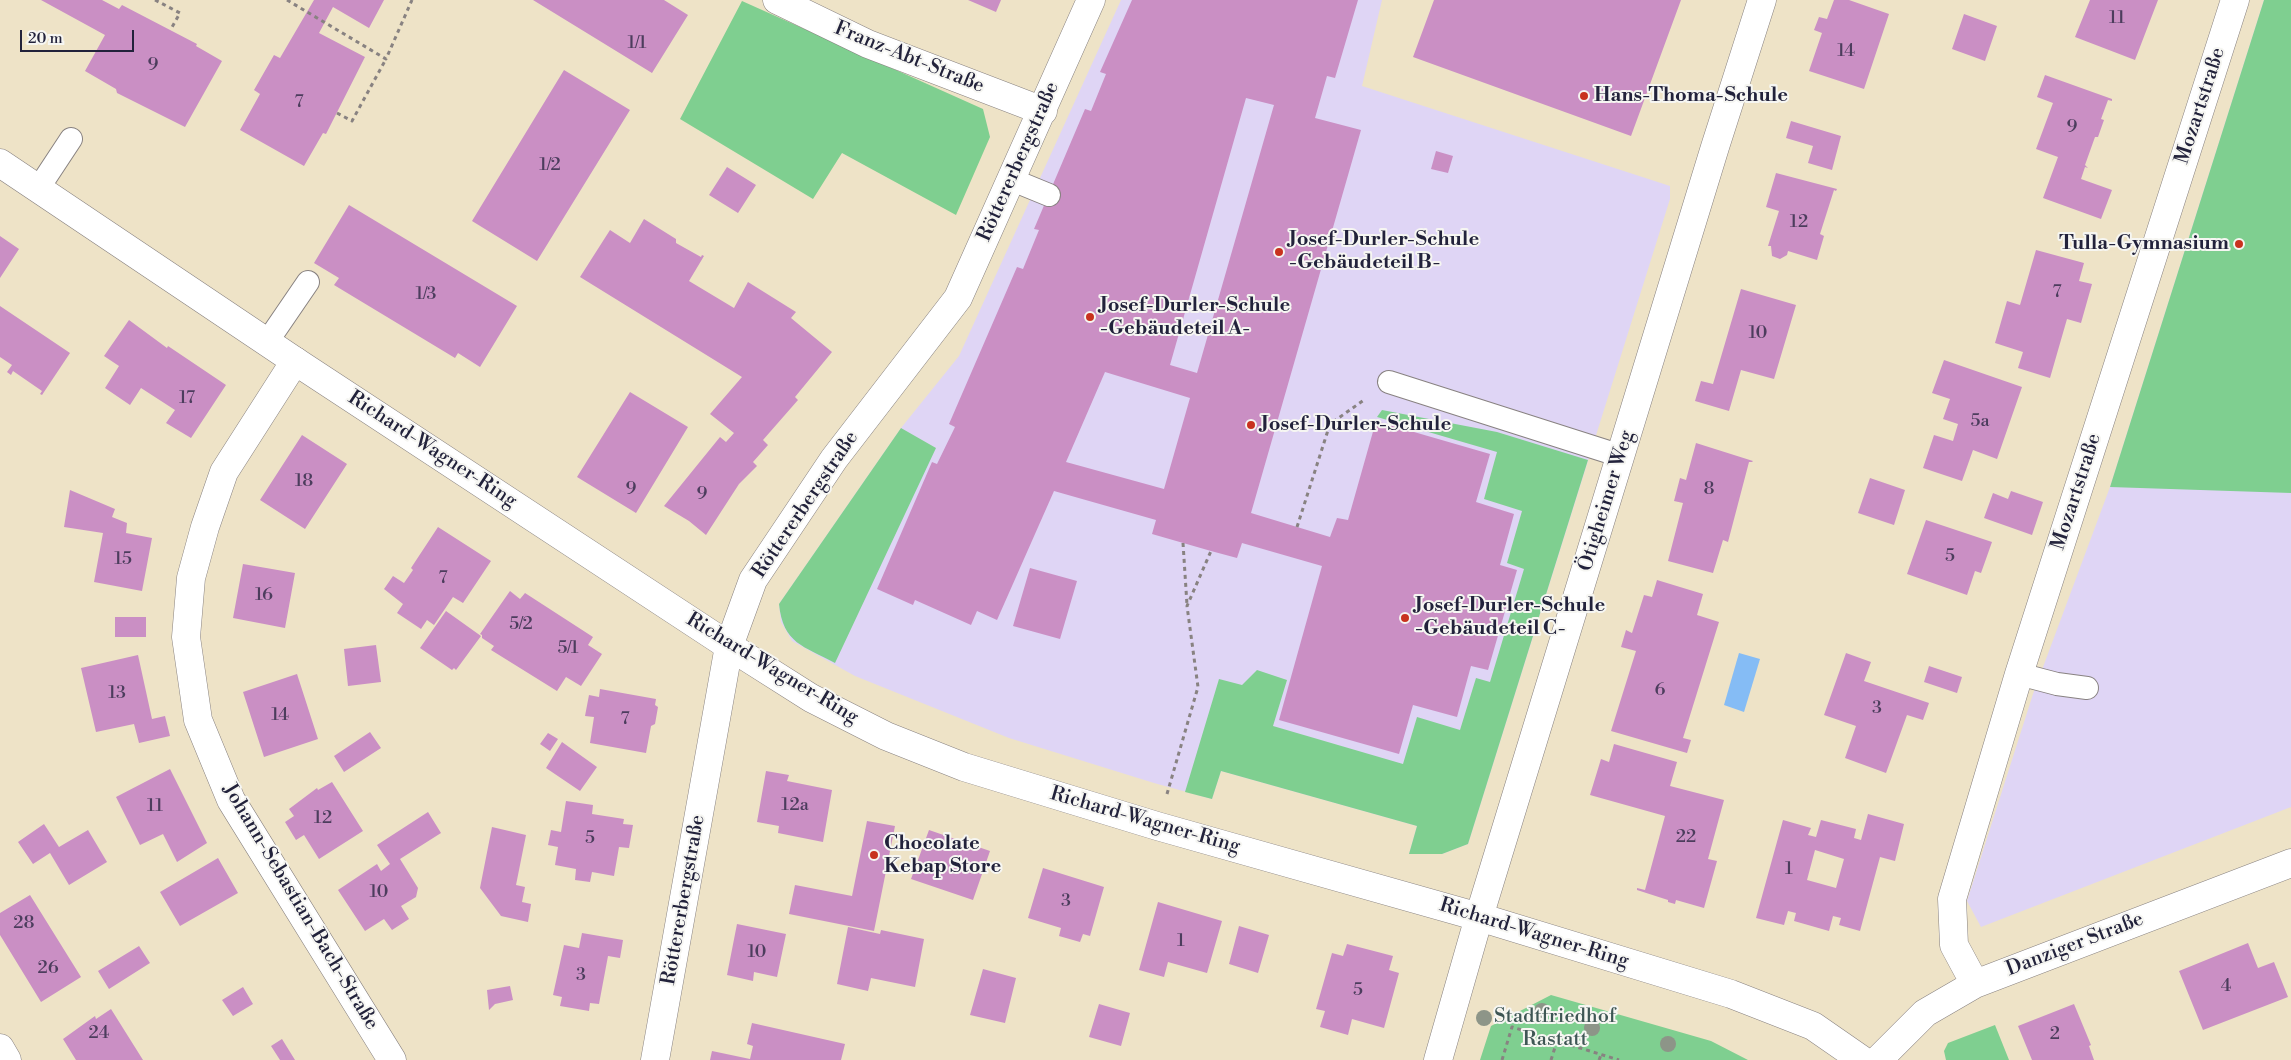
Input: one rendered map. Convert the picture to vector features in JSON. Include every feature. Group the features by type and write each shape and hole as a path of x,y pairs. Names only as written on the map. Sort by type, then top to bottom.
{"street":[{"name":"Franz-Abt-Straße","path":"777,0 868,44 1043,111"},
{"name":"Röttererbergstraße","path":"655,1060 729,646 753,580 834,459 958,298 1091,0"},
{"name":"Ötigheimer Weg","path":"1438,1060 1479,917 1762,0"},
{"name":"Mozartstraße","path":"1975,984 1954,946 1952,899 2019,674 2234,0"},
{"name":"Richard-Wagner-Ring","path":"0,163 295,361 729,646 811,698 886,736 964,767 1157,826 1479,917 1731,994 1813,1026 1862,1060"},
{"name":"Johann-Sebastian-Bach-Straße","path":"295,361 224,472 205,526 190,578 186,637 198,720 231,800 392,1060"},
{"name":"Danziger Straße","path":"1878,1060 1925,1013 1975,984 2291,863"},
{"path":"0,1048 7,1060"}],"lane":[{"path":"38,189 71,139"},
{"path":"1010,179 1049,195"},
{"path":"267,342 308,282"},
{"path":"1389,382 1621,456"},
{"path":"2019,674 2057,684 2086,688"}],"path":[{"path":"155,0 180,13 171,29"},
{"path":"286,0 386,59"},
{"path":"337,113 352,121 386,59 412,0"},
{"path":"1297,527 1330,424 1389,382"},
{"path":"1157,826 1198,687 1188,606 1183,543"},
{"path":"1188,606 1211,551"},
{"path":"1502,1060 1512,1027 1619,1060"},
{"path":"1551,1060 1557,1041"},
{"path":"1599,1060 1601,1054"}],"shaded area":[{"name":"Josef-Durler-Schule","path":"1121,0 1382,0 1362,86 1670,186 1670,199 1468,844 1442,854 1409,854 1417,826 1221,771 1212,799 1009,738 855,676 792,641 781,622 779,604 901,428 959,356"},
{"name":"Tulla-Gymnasium","path":"2264,0 2291,0 2291,807 1981,927 1967,901 2033,694 2110,487"}],"green space":[{"path":"2264,0 2291,0 2291,493 2110,487"},
{"path":"742,1 983,109 990,137 956,215 842,153 813,199 680,119"},
{"path":"1382,410 1497,432 1588,460 1468,844 1442,854 1409,854 1417,826 1221,771 1212,799 1185,792 1219,679 1242,685 1257,670 1287,680 1273,726 1403,764 1417,717 1460,730 1476,678 1490,682 1524,569 1507,563 1522,511 1484,499 1497,452 1377,417"},
{"path":"901,428 936,448 835,663 805,647 790,636 781,617 779,604"},
{"name":"Stadtfriedhof Rastatt","path":"1551,995 1711,1041 1748,1060 1480,1060 1491,1026"},
{"path":"1995,1025 2009,1060 1946,1060 1944,1051 1948,1043"}],"water":[{"path":"1739,653 1760,659 1744,712 1724,705"}],"building":[{"path":"41,0 102,0 119,9 122,5 197,44 196,46 222,61 185,127 117,93 116,89 85,71 105,35"},
{"path":"314,0 384,0 369,28 333,7 319,33 365,57 326,134 323,133 304,166 240,130 260,94 254,90 274,55 280,58"},
{"path":"533,0 664,0 688,15 652,73"},
{"path":"968,0 1001,0 996,12"},
{"path":"1132,0 1358,0 1335,78 1327,76 1315,118 1361,130 1251,513 1330,537 1337,518 1348,520 1376,421 1490,454 1476,502 1514,514 1500,565 1517,570 1488,670 1471,666 1457,717 1413,705 1399,754 1279,720 1322,566 1242,543 1237,558 1211,551 1152,534 1156,520 1054,491 997,620 977,611 971,625 915,600 913,605 877,589 932,462 937,464 955,427 949,424 1017,267 1023,269 1039,230 1034,229 1085,109 1091,111 1106,74 1100,72","holes":["1246,98 1274,105 1197,373 1170,365","1105,372 1190,398 1164,489 1066,462"]},
{"name":"Hans-Thoma-Schule","path":"1434,0 1681,0 1631,136 1413,57"},
{"path":"1834,0 1849,0 1889,14 1864,89 1809,71 1822,33 1814,30 1819,17 1827,19"},
{"path":"2090,0 2158,0 2135,60 2075,37"},
{"path":"1964,14 1997,26 1985,61 1952,49"},
{"path":"564,70 630,110 537,261 472,221"},
{"path":"2045,75 2112,99 2112,101 2108,100 2101,119 2104,120 2098,137 2095,137 2085,165 2088,168 2085,167 2081,179 2112,190 2101,219 2043,198 2058,157 2036,149 2053,103 2037,97"},
{"path":"1791,121 1841,136 1832,170 1808,163 1813,146 1786,138"},
{"path":"1436,151 1453,156 1448,173 1431,169"},
{"path":"727,167 756,185 738,213 709,195"},
{"path":"1776,173 1837,189 1836,191 1834,190 1820,234 1824,236 1817,260 1788,251 1787,255 1780,259 1772,256 1771,246 1768,246 1779,211 1766,207"},
{"path":"349,205 517,306 480,367 458,353 455,358 334,285 339,278 314,263"},
{"path":"644,219 676,239 676,243 701,257 702,255 704,256 689,281 734,308 748,282 796,312 791,318 832,352 795,397 798,400 763,440 768,445 753,462 757,466 739,484 706,535 689,521 664,506 720,437 726,442 734,433 710,414 742,377 580,277 610,230 630,243"},
{"path":"0,236 19,249 0,278"},
{"path":"2036,250 2084,263 2079,281 2092,284 2081,323 2067,319 2050,378 2018,368 2023,352 1995,343 2007,301 2020,305"},
{"path":"1741,289 1796,305 1774,379 1741,370 1729,411 1695,401 1701,381 1713,384"},
{"path":"0,306 70,353 42,395 40,394 42,391 13,371 11,375 7,372 12,365 0,357"},
{"path":"129,320 167,348 168,346 226,385 191,438 166,423 175,410 141,388 130,405 105,388 119,366 104,356"},
{"path":"1944,360 2022,387 1997,459 1973,450 1962,481 1923,468 1934,435 1953,441 1958,424 1943,419 1950,399 1932,393"},
{"path":"630,392 688,427 636,513 577,477"},
{"path":"302,435 347,464 305,529 260,500"},
{"path":"1696,443 1753,461 1749,462 1728,542 1723,540 1713,573 1668,561 1683,503 1674,501 1680,478 1686,480"},
{"path":"1870,478 1905,490 1894,525 1858,513"},
{"path":"70,490 115,509 112,517 127,523 126,533 152,538 142,591 94,582 103,533 64,527"},
{"path":"2011,491 2043,502 2032,535 1984,518 1993,493 2008,499"},
{"path":"1926,520 1992,542 1981,573 1975,571 1967,595 1907,574"},
{"path":"438,527 491,561 463,603 453,597 434,625 427,620 421,629 397,613 403,604 384,589 393,576 404,583 413,570 411,568"},
{"path":"243,564 295,573 285,628 233,618"},
{"path":"1030,568 1077,581 1060,639 1013,626"},
{"path":"1657,580 1703,594 1697,615 1719,622 1683,738 1691,740 1687,753 1611,731 1636,651 1621,647 1626,630 1632,633 1644,595 1652,597"},
{"path":"510,591 520,599 525,593 593,637 588,645 602,654 581,686 566,677 557,691 491,650 494,646 482,638 480,634"},
{"path":"446,611 481,636 456,670 454,668 452,670 420,648"},
{"path":"115,617 146,617 146,637 115,637"},
{"path":"376,645 381,682 348,686 344,649"},
{"path":"1846,653 1871,662 1864,681 1929,703 1923,720 1907,715 1886,773 1845,758 1856,726 1824,715"},
{"path":"138,655 152,719 165,716 170,736 139,743 134,724 96,732 81,668"},
{"path":"1929,666 1962,677 1957,693 1924,682"},
{"path":"297,674 318,739 264,757 243,692"},
{"path":"600,689 656,699 655,705 658,707 655,724 651,726 646,753 590,743 594,717 585,716 589,695 599,697"},
{"path":"370,732 381,748 344,772 334,756"},
{"path":"548,733 558,739 550,751 540,744"},
{"path":"562,742 597,767 580,791 546,768"},
{"path":"1614,744 1677,762 1670,786 1724,800 1708,859 1717,861 1704,908 1676,900 1675,904 1637,890 1637,888 1645,890 1665,816 1590,795 1601,759 1609,762"},
{"path":"170,769 207,843 177,862 163,834 140,845 116,797"},
{"path":"766,771 789,775 787,781 832,790 823,842 778,833 779,826 757,822"},
{"path":"332,782 363,831 319,859 304,835 296,840 285,822 294,816 289,809 317,788 318,790"},
{"path":"566,801 593,805 592,814 624,819 623,824 633,825 629,848 619,847 614,876 592,872 590,882 575,880 576,869 555,865 558,847 548,845 551,830 561,832"},
{"path":"428,812 441,833 400,859 418,888 416,897 401,906 409,919 392,930 384,919 365,931 338,890 377,864 381,871 390,864 377,845"},
{"path":"1868,814 1904,824 1895,861 1880,857 1860,931 1839,925 1841,918 1833,916 1829,931 1794,921 1796,913 1788,911 1784,925 1756,918 1783,820 1811,828 1808,835 1816,837 1821,820 1856,829 1854,838 1861,840","holes":["1815,850 1844,859 1836,888 1807,880"]},
{"name":"Chocolate Kebap Store","path":"867,821 895,826 874,931 789,914 795,885 852,896"},
{"path":"44,824 59,847 88,830 107,862 69,885 50,853 33,864 18,842"},
{"path":"492,827 526,835 516,885 525,887 522,902 531,904 528,922 501,916 480,888"},
{"path":"929,830 990,851 973,900 911,879"},
{"path":"218,858 238,893 180,926 160,892"},
{"path":"1043,868 1104,887 1090,936 1083,934 1080,942 1059,936 1061,928 1028,918"},
{"path":"30,895 81,977 41,1002 0,935 0,913"},
{"path":"1158,902 1222,921 1207,973 1168,962 1164,977 1139,970"},
{"path":"737,924 786,934 777,977 754,972 753,981 727,975"},
{"path":"1239,926 1269,935 1258,973 1229,964"},
{"path":"848,927 880,934 881,930 924,939 915,987 871,978 868,991 837,984"},
{"path":"582,933 623,940 620,958 608,956 599,1004 590,1003 589,1011 560,1006 562,997 553,995 564,945 579,948"},
{"path":"2248,943 2258,968 2274,962 2288,997 2203,1030 2179,971"},
{"path":"1347,944 1393,956 1389,970 1399,973 1384,1028 1352,1019 1348,1035 1320,1027 1325,1011 1316,1009 1332,953 1343,956"},
{"path":"139,946 150,963 109,989 98,971"},
{"path":"983,969 1016,978 1005,1023 970,1015"},
{"path":"510,986 513,1000 495,1004 489,1010 487,990"},
{"path":"243,987 253,1004 233,1016 222,1000"},
{"path":"1099,1004 1130,1013 1121,1046 1089,1037"},
{"path":"2074,1004 2091,1045 2089,1046 2094,1060 2032,1060 2018,1026"},
{"path":"111,1009 143,1060 76,1060 63,1039 95,1016 96,1019"},
{"path":"752,1023 845,1044 841,1060 710,1060 712,1051 750,1059 753,1046 747,1044"},
{"path":"282,1039 295,1060 280,1060 271,1046"}],"place":[{"name":"Hans-Thoma-Schule","path":"1584,96"},
{"name":"Tulla-Gymnasium","path":"2239,244"},
{"name":"Josef-Durler-Schule -Gebäudeteil B-","path":"1279,252"},
{"name":"Josef-Durler-Schule -Gebäudeteil A-","path":"1090,317"},
{"name":"Josef-Durler-Schule","path":"1251,425"},
{"name":"Josef-Durler-Schule -Gebäudeteil C-","path":"1405,618"},
{"name":"Chocolate Kebap Store","path":"874,855"}]}
